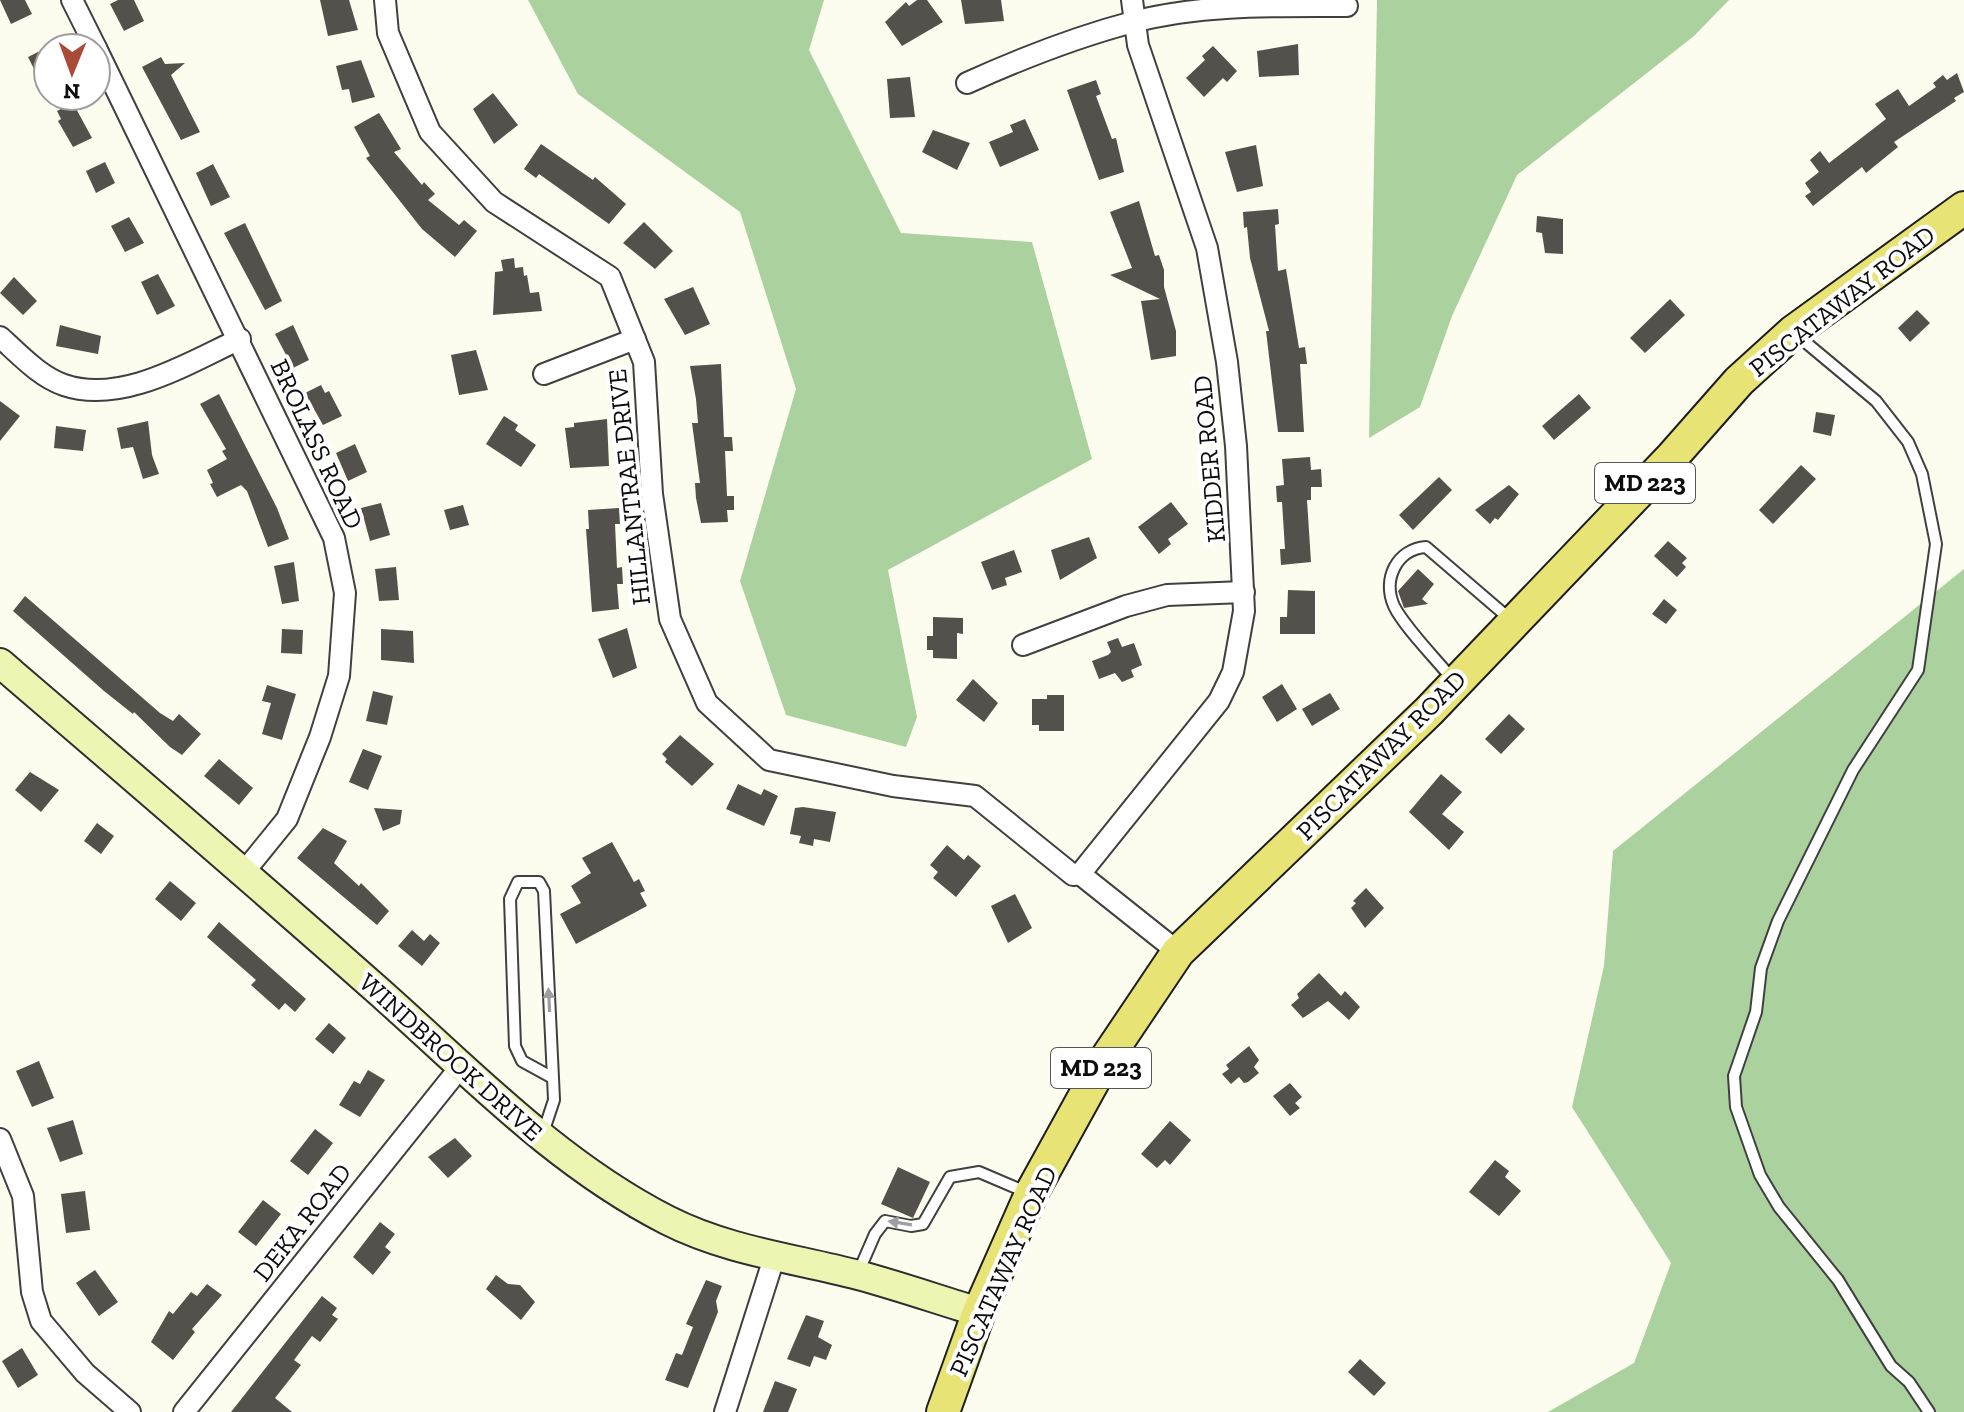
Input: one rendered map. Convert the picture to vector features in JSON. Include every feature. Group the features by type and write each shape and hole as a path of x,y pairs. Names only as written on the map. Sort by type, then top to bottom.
{"main road":[{"name":"PISCATAWAY ROAD","path":"943,1412 979,1312 1031,1194 1102,1065 1178,952 1455,683 1672,457 1739,381 1793,332 1964,208"}],"street":[{"name":"BROLASS ROAD","path":"72,0 88,32"},
{"name":"HILLANTRAE DRIVE","path":"385,0 388,33 430,132 494,202 610,277 644,362 652,494 670,619 707,703 769,760 893,786 975,796 1073,875 1080,874 1178,952"},
{"name":"KIDDER ROAD","path":"1080,874 1219,701 1239,648 1244,592 1234,416 1214,280 1199,225 1138,45 1132,0"},
{"path":"967,83 1051,49 1134,22 1229,8 1347,6"},
{"name":"BROLASS ROAD","path":"112,80 334,538 345,593 339,676 320,737 287,819 244,872"},
{"path":"0,337 37,369 65,385 100,389 156,378 240,339"},
{"path":"544,374 635,339"},
{"path":"1023,645 1126,606 1167,595 1244,592"},
{"name":"WINDBROOK DRIVE","path":"0,663 244,872 540,1138 595,1179 669,1221 725,1244 774,1258 857,1275 979,1312"},
{"name":"DEKA ROAD","path":"184,1412 462,1065"},
{"path":"0,1139 23,1196 32,1292 41,1321 85,1373 130,1412"},
{"path":"725,1412 774,1258"}],"lane":[{"path":"1793,332 1876,401 1908,442 1922,474 1936,544 1918,670 1853,770 1778,921 1761,968 1756,1012 1734,1076 1736,1107 1760,1175 1779,1207 1838,1280 1891,1366 1909,1382 1929,1412"},
{"path":"1455,683 1394,607 1392,577 1397,559 1411,548 1426,547 1513,621"},
{"path":"540,1138 554,1100 553,1078 544,891 539,882 529,880 518,882 510,899 515,1046 522,1061 553,1078"},
{"path":"857,1275 875,1234 885,1221 911,1226 923,1224 950,1177 979,1172 1031,1194"}],"green space":[{"path":"528,0 824,0 809,50 901,233 1032,242 1092,459 888,570 917,717 906,747 786,715 740,581 796,389 740,212 578,94"},
{"path":"1377,0 1729,0 1694,36 1517,175 1452,316 1420,407 1369,438"},
{"path":"1964,569 1964,1412 1548,1412 1634,1363 1671,1263 1572,1107 1604,966 1613,851"}],"building":[{"path":"0,0 25,0 32,14 11,24"},
{"path":"118,0 134,0 144,21 124,31 110,4"},
{"path":"320,0 349,0 358,30 328,36"},
{"path":"917,0 927,0 943,22 902,46 885,22 906,2 909,6"},
{"path":"961,0 1001,0 1004,21 965,24"},
{"path":"1298,44 1299,75 1259,77 1257,51"},
{"path":"1213,46 1237,71 1227,82 1223,78 1204,97 1186,78 1205,60 1202,56"},
{"path":"161,57 165,64 185,63 171,75 200,132 181,140 142,67"},
{"path":"361,60 375,97 352,103 349,89 342,90 336,66"},
{"path":"1957,73 1964,92 1954,98 1956,101 1894,142 1898,147 1866,173 1862,167 1813,206 1805,196 1811,192 1805,183 1819,172 1810,160 1820,151 1829,163 1886,119 1875,104 1898,89 1909,106 1936,87 1933,83 1943,75 1947,80"},
{"path":"910,77 915,117 890,118 887,79"},
{"path":"1096,80 1101,94 1096,96 1112,139 1116,138 1124,172 1099,180 1067,90"},
{"path":"493,93 518,125 494,144 473,109"},
{"path":"58,112 78,112 92,138 73,147 58,121 61,119"},
{"path":"379,113 401,149 394,152 422,185 424,182 435,194 428,200 459,225 464,220 477,231 455,257 422,229 366,158 370,156 354,127"},
{"path":"1025,119 1039,150 1000,167 989,142 1013,132 1010,125"},
{"path":"933,130 970,143 957,170 922,152"},
{"path":"541,144 593,180 595,177 626,204 609,224 539,174 536,178 524,169"},
{"path":"1256,145 1263,186 1237,192 1225,152"},
{"path":"105,162 115,183 96,193 86,171"},
{"path":"213,164 230,197 211,206 196,173"},
{"path":"1139,201 1155,256 1159,255 1164,270 1164,287 1176,331 1176,356 1151,360 1141,301 1160,299 1110,275 1132,268 1110,212"},
{"path":"1278,209 1279,224 1275,225 1278,271 1286,269 1299,348 1305,347 1307,364 1300,364 1304,432 1278,432 1266,331 1269,331 1250,258 1247,227 1244,228 1243,212"},
{"path":"1537,216 1563,219 1563,254 1545,253 1542,233 1536,232"},
{"path":"129,217 144,243 125,252 111,226"},
{"path":"644,222 673,251 655,269 623,243"},
{"path":"245,223 282,301 265,310 224,233"},
{"path":"514,258 515,268 523,267 524,276 527,275 530,293 539,292 542,311 493,315 495,272 503,271 501,260"},
{"path":"158,274 175,306 157,315 141,282"},
{"path":"14,277 37,301 23,315 0,293"},
{"path":"693,287 710,324 685,335 664,299"},
{"path":"1670,299 1685,315 1645,353 1630,338"},
{"path":"1917,310 1930,323 1910,342 1898,328"},
{"path":"60,325 101,336 98,354 56,346"},
{"path":"293,325 309,360 293,368 275,334"},
{"path":"476,350 488,390 459,395 451,355"},
{"path":"721,364 724,437 732,437 733,451 725,451 727,496 734,496 734,510 727,510 728,522 701,523 696,498 695,483 700,483 692,423 698,423 690,366"},
{"path":"321,385 325,393 329,391 342,416 323,425 305,393"},
{"path":"219,394 277,508 289,539 268,547 247,491 241,485 217,497 210,484 213,483 207,470 227,459 222,451 226,449 200,404"},
{"path":"1579,394 1591,408 1554,440 1542,426"},
{"path":"0,401 20,416 0,441"},
{"path":"1816,412 1835,415 1831,436 1813,432"},
{"path":"504,416 518,425 515,430 536,445 521,467 486,444"},
{"path":"607,419 609,466 570,468 565,428 574,427 574,423"},
{"path":"148,421 152,455 159,474 143,479 133,447 121,449 117,428"},
{"path":"56,426 86,430 83,451 54,448"},
{"path":"355,444 367,472 348,481 336,453"},
{"path":"1310,457 1311,470 1321,469 1322,487 1311,487 1311,500 1307,500 1311,562 1281,565 1280,549 1285,549 1282,502 1277,502 1276,486 1284,485 1282,459"},
{"path":"1801,465 1816,479 1773,524 1759,510"},
{"path":"1439,477 1452,490 1413,530 1399,515"},
{"path":"1509,485 1519,494 1498,520 1495,518 1490,524 1475,510"},
{"path":"1171,502 1188,524 1168,539 1171,544 1159,554 1138,527"},
{"path":"381,503 390,535 370,541 361,508"},
{"path":"463,505 469,525 450,530 444,510"},
{"path":"619,508 620,524 615,524 617,568 622,567 623,584 617,584 619,609 592,612 586,529 589,529 588,510"},
{"path":"1089,537 1097,558 1060,580 1051,550"},
{"path":"1668,541 1687,558 1682,563 1686,567 1677,577 1654,556"},
{"path":"1014,550 1022,572 1005,578 1007,585 992,590 981,562"},
{"path":"294,562 299,601 282,604 274,566"},
{"path":"396,567 399,600 379,601 375,569"},
{"path":"1418,569 1434,584 1422,599 1428,604 1404,608 1398,591"},
{"path":"1288,590 1315,591 1315,634 1280,634 1280,617 1287,617"},
{"path":"25,596 160,713 173,721 179,714 201,734 182,755 170,747 134,712 104,691 13,611"},
{"path":"1664,599 1677,610 1666,624 1652,614"},
{"path":"933,617 963,618 963,634 957,633 957,659 933,658 933,650 927,650 927,636 933,636"},
{"path":"627,628 637,668 613,678 598,639"},
{"path":"282,629 303,630 302,654 281,653"},
{"path":"381,629 413,631 414,663 381,660"},
{"path":"1118,638 1122,647 1134,643 1142,665 1131,670 1134,677 1122,682 1115,673 1099,679 1092,661 1108,655 1111,652 1107,642"},
{"path":"973,679 998,703 984,722 956,700"},
{"path":"1282,684 1297,709 1277,722 1262,697"},
{"path":"267,685 296,694 282,740 262,734 271,703 262,701"},
{"path":"373,691 393,696 387,725 366,721"},
{"path":"1330,693 1340,709 1312,726 1302,709"},
{"path":"1047,695 1064,695 1064,731 1039,731 1039,725 1032,725 1032,699 1047,699"},
{"path":"1509,714 1525,729 1501,754 1485,739"},
{"path":"680,735 714,764 692,786 665,762 667,759 662,754"},
{"path":"363,749 382,756 368,790 349,782"},
{"path":"219,759 253,788 239,805 204,776"},
{"path":"30,772 59,790 41,812 15,790"},
{"path":"1441,774 1462,792 1442,814 1464,832 1449,850 1409,812"},
{"path":"738,784 761,795 764,789 778,796 764,826 726,809"},
{"path":"374,808 402,810 400,824 383,831"},
{"path":"795,808 836,812 830,842 814,839 813,846 799,843 801,836 790,834"},
{"path":"97,823 114,836 101,854 84,841"},
{"path":"323,828 347,841 334,863 359,886 361,883 389,911 377,925 297,858"},
{"path":"612,842 634,882 639,879 645,891 640,893 647,906 576,944 560,914 581,903 571,886 591,873 582,858"},
{"path":"947,845 964,860 968,855 981,866 956,897 933,878 938,872 930,865"},
{"path":"170,881 196,903 181,921 155,899"},
{"path":"1366,888 1384,908 1365,928 1351,908 1356,903 1353,901"},
{"path":"1015,894 1032,928 1008,943 991,906"},
{"path":"219,922 306,999 295,1012 285,1003 279,1010 251,985 256,980 207,937"},
{"path":"412,930 424,941 430,934 440,943 422,966 398,946"},
{"path":"1319,973 1341,996 1345,991 1360,1007 1349,1020 1328,1001 1303,1018 1291,1005 1299,998 1297,994"},
{"path":"329,1023 346,1038 333,1054 315,1039"},
{"path":"1249,1046 1259,1060 1254,1067 1259,1073 1248,1082 1244,1083 1239,1077 1231,1084 1222,1074 1229,1069 1226,1065"},
{"path":"39,1061 54,1098 32,1107 16,1071"},
{"path":"368,1070 385,1080 360,1117 339,1105 354,1081 360,1084"},
{"path":"1290,1083 1302,1097 1295,1103 1300,1108 1290,1116 1273,1096"},
{"path":"73,1120 83,1154 60,1162 47,1128"},
{"path":"1170,1121 1191,1140 1170,1165 1165,1160 1157,1168 1141,1154"},
{"path":"315,1129 333,1143 308,1175 290,1161"},
{"path":"455,1138 472,1156 448,1178 428,1157"},
{"path":"1495,1160 1509,1171 1505,1177 1521,1191 1499,1216 1469,1192"},
{"path":"898,1167 930,1182 913,1218 881,1204"},
{"path":"85,1191 90,1230 66,1233 61,1194"},
{"path":"263,1200 281,1214 256,1246 238,1232"},
{"path":"380,1222 395,1234 385,1247 391,1252 373,1275 353,1257"},
{"path":"95,1270 118,1302 99,1316 76,1283"},
{"path":"496,1275 508,1284 520,1285 535,1302 521,1320 486,1289"},
{"path":"706,1280 722,1286 716,1301 718,1312 688,1388 665,1380 676,1353 682,1355 693,1327 686,1324"},
{"path":"207,1284 222,1295 192,1329 195,1332 173,1360 151,1342 169,1311 173,1314 191,1292 197,1296"},
{"path":"322,1296 337,1308 332,1315 338,1319 320,1342 312,1336 294,1360 301,1365 275,1398 292,1412 231,1412"},
{"path":"806,1315 824,1321 818,1337 832,1345 826,1360 814,1356 810,1367 787,1359"},
{"path":"22,1348 38,1375 18,1388 2,1361"},
{"path":"1360,1359 1386,1383 1374,1396 1348,1372"},
{"path":"775,1381 797,1389 788,1412 763,1412"}]}
